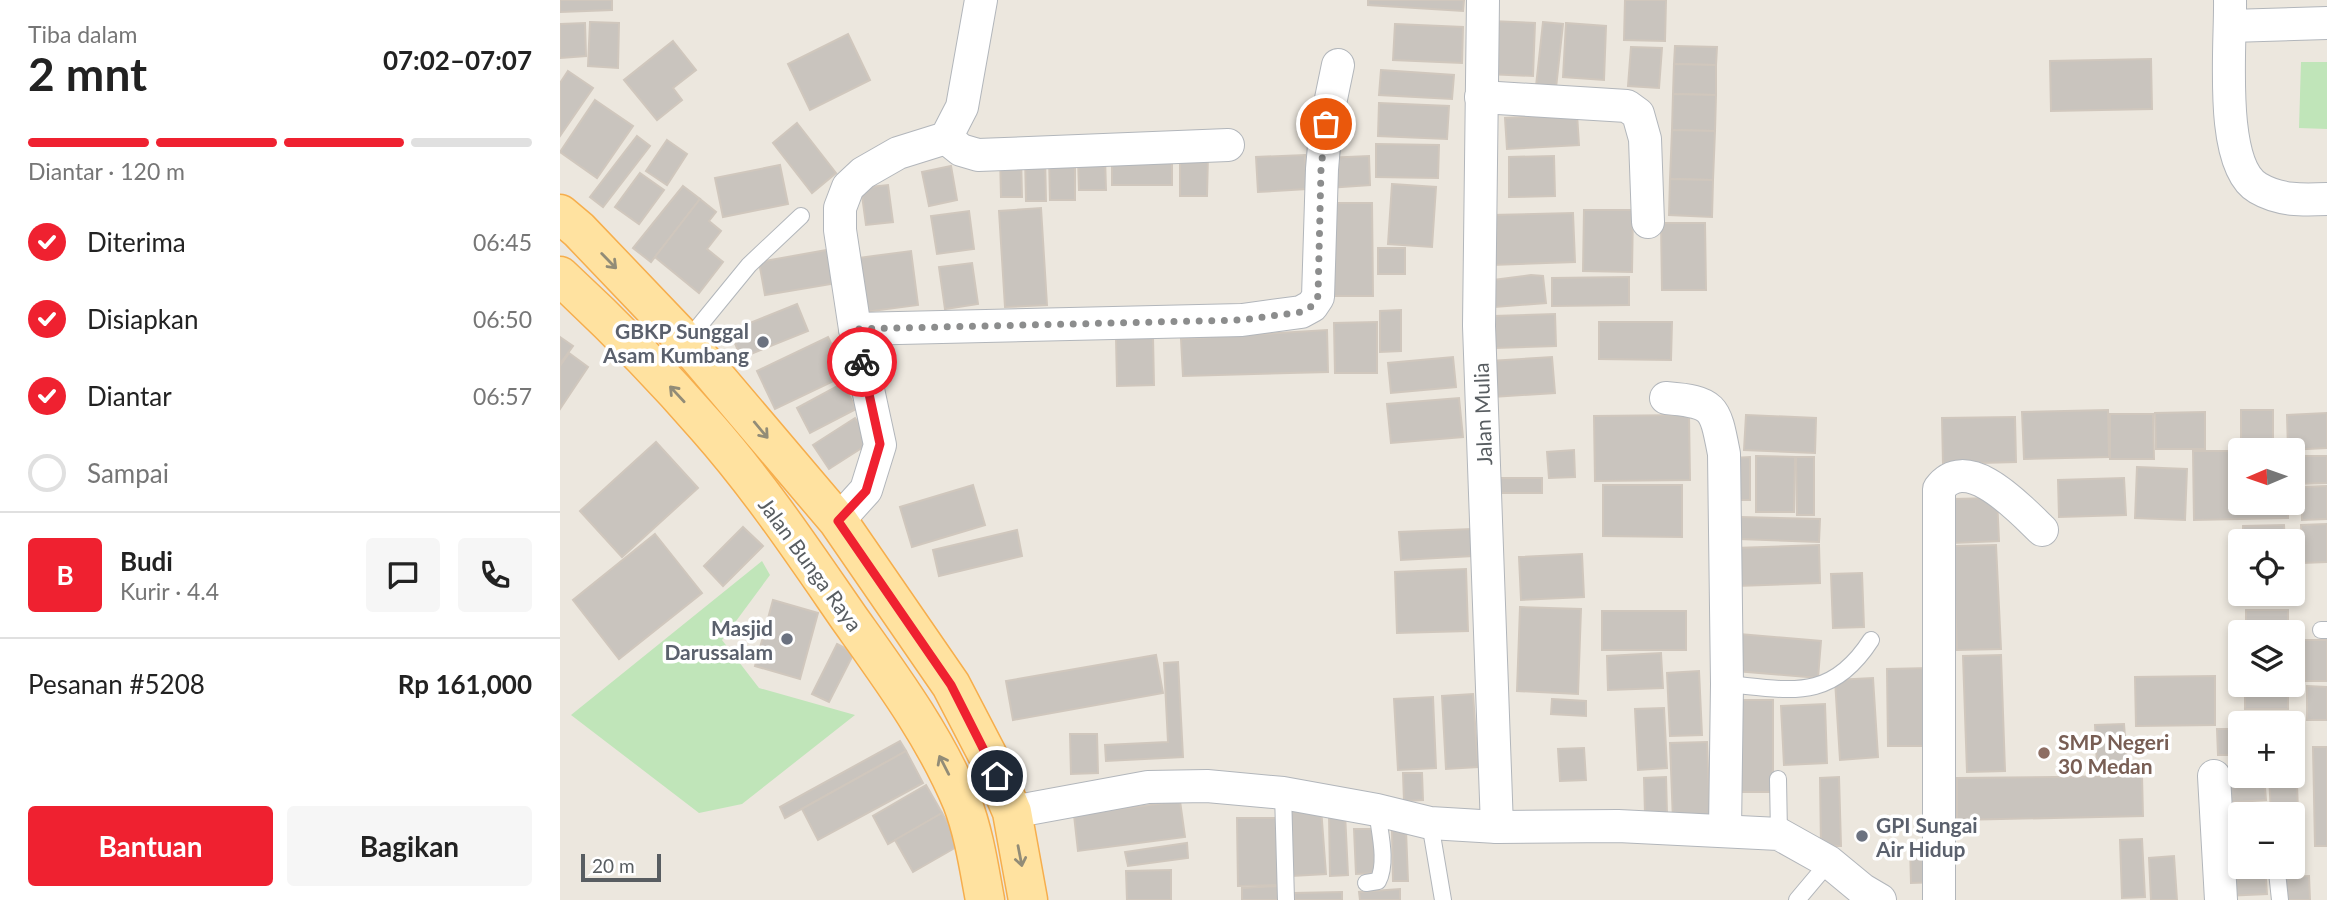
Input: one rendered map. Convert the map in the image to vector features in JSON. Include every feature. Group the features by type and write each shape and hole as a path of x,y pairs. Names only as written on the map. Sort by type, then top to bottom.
{"main road":[{"name":"Jalan Bunga Raya","path":"560,214 579,230 686,342 838,521 889,593 951,685 989,758 1012,813 1028,900"},
{"name":"Jalan Bunga Raya","path":"560,276 612,324 709,429 784,524 916,713 949,774 970,827 985,900"},
{"path":"853,623 889,593"},
{"path":"970,827 1012,813"}],"street":[{"path":"838,521 866,491 880,444 855,329 840,230 840,208 848,187 863,173 898,153 946,138 962,107 981,0"},
{"name":"Jalan Mulia","path":"1483,0 1479,326 1497,827"},
{"path":"2327,23 2230,13 2232,137 2237,160 2256,187 2274,195 2297,201 2327,199"},
{"path":"855,329 1242,320 1301,312 1312,306 1318,296 1321,169 1326,124 1338,65"},
{"path":"1481,96 1627,106 1638,114 1645,139 1648,222"},
{"path":"946,138 961,150 978,155 1228,145"},
{"path":"1666,398 1697,400 1712,411 1718,423 1724,454 1727,684 1725,830"},
{"path":"1940,900 1938,489 1944,482 1958,476 1983,482 2002,491 2042,530"},
{"path":"2214,776 2221,900"},
{"path":"1012,813 1148,788 1207,786 1283,793 1377,810 1430,823 1497,827 1618,826 1779,834 1829,862 1863,890 1880,900"}],"lane":[{"path":"686,342 750,265 801,216"},
{"path":"1727,684 1797,691 1818,686 1857,662 1871,640"},
{"path":"1778,779 1779,834"},
{"path":"1283,793 1286,900"},
{"path":"1366,883 1378,881 1381,875 1377,810"},
{"path":"1430,823 1443,900"},
{"path":"1797,900 1829,862"},
{"path":"2278,879 2280,900"}],"green space":[{"path":"2301,62 2327,62 2327,129 2299,128"},
{"path":"762,561 770,575 722,640 759,688 855,715 742,804 699,813 571,715"}],"building":[{"path":"560,0 612,0 612,10 560,12"},
{"path":"1368,0 1464,0 1463,11 1368,5"},
{"path":"1625,0 1666,0 1665,41 1624,40"},
{"path":"1490,21 1535,23 1533,76 1487,74"},
{"path":"590,22 619,23 618,68 588,66"},
{"path":"1543,22 1563,24 1556,88 1536,86"},
{"path":"585,23 586,56 560,58 560,24"},
{"path":"1566,23 1606,26 1604,80 1563,77"},
{"path":"1395,24 1463,27 1462,63 1393,60"},
{"path":"848,34 870,80 810,110 788,64"},
{"path":"673,41 696,70 673,88 682,100 657,120 624,80"},
{"path":"1675,46 1717,47 1716,65 1674,64"},
{"path":"1631,47 1662,48 1659,88 1628,86"},
{"path":"2151,59 2152,109 2051,111 2050,61"},
{"path":"1674,64 1716,65 1716,95 1673,94"},
{"path":"1381,70 1454,75 1452,99 1379,95"},
{"path":"568,71 593,88 560,136 560,83"},
{"path":"1673,94 1716,95 1715,131 1672,130"},
{"path":"595,100 633,126 597,178 560,152"},
{"path":"1379,103 1449,106 1447,139 1378,136"},
{"path":"1577,114 1579,145 1507,149 1505,118"},
{"path":"797,123 836,173 812,193 773,143"},
{"path":"1672,130 1715,131 1713,180 1670,179"},
{"path":"637,136 650,146 603,207 590,197"},
{"path":"667,140 687,154 667,185 646,171"},
{"path":"1376,144 1439,145 1438,178 1376,177"},
{"path":"1112,152 1172,152 1172,185 1112,185"},
{"path":"1180,155 1208,155 1207,196 1180,196"},
{"path":"1305,155 1307,189 1258,192 1256,157"},
{"path":"1000,156 1021,156 1022,197 1001,197"},
{"path":"1025,156 1045,156 1046,201 1026,201"},
{"path":"1049,156 1075,156 1075,200 1050,200"},
{"path":"1369,156 1370,185 1328,188 1326,158"},
{"path":"1554,156 1555,196 1509,197 1509,157"},
{"path":"1105,157 1106,190 1079,190 1078,158"},
{"path":"780,165 788,204 723,217 715,178"},
{"path":"951,166 957,200 929,206 922,172"},
{"path":"640,173 664,190 639,224 615,207"},
{"path":"1670,179 1713,180 1712,217 1669,215"},
{"path":"1392,184 1436,187 1432,247 1388,244"},
{"path":"888,185 893,222 866,225 861,188"},
{"path":"683,186 700,199 651,262 633,248"},
{"path":"700,199 716,212 709,221 721,231 707,249 723,262 699,293 655,257"},
{"path":"1331,203 1372,203 1373,296 1332,296"},
{"path":"1041,208 1047,305 1005,307 999,211"},
{"path":"1584,210 1633,210 1632,272 1583,271"},
{"path":"969,211 974,249 937,254 931,216"},
{"path":"1573,213 1575,262 1492,265 1491,215"},
{"path":"1661,223 1705,223 1706,290 1662,290"},
{"path":"838,248 843,282 765,295 759,262"},
{"path":"1378,248 1405,248 1405,274 1378,274"},
{"path":"911,251 918,305 865,312 858,258"},
{"path":"972,263 978,304 945,309 939,267"},
{"path":"1543,276 1546,303 1495,307 1492,280"},
{"path":"1629,277 1629,305 1552,306 1552,278"},
{"path":"797,304 808,331 741,358 730,331"},
{"path":"1401,310 1401,351 1380,352 1380,311"},
{"path":"1555,314 1556,346 1495,348 1494,316"},
{"path":"1377,322 1377,373 1335,373 1334,323"},
{"path":"1599,322 1672,322 1671,360 1599,359"},
{"path":"1327,330 1328,372 1183,376 1181,339"},
{"path":"560,337 573,346 560,364"},
{"path":"828,337 846,375 775,409 757,371"},
{"path":"1116,337 1153,337 1154,385 1117,386"},
{"path":"569,353 588,367 560,409 560,366"},
{"path":"1453,357 1456,387 1391,393 1388,363"},
{"path":"1552,357 1555,393 1493,397 1490,361"},
{"path":"843,383 856,409 810,433 797,408"},
{"path":"1459,398 1463,437 1391,443 1387,404"},
{"path":"2108,410 2109,457 2024,459 2022,412"},
{"path":"2241,410 2273,410 2273,438 2241,438"},
{"path":"2205,412 2205,449 2156,449 2155,413"},
{"path":"2327,413 2327,448 2305,449 2305,438 2288,438 2287,415"},
{"path":"2110,414 2153,414 2154,459 2110,459"},
{"path":"1689,415 1690,480 1595,481 1594,416"},
{"path":"1746,415 1816,418 1815,453 1744,450"},
{"path":"2015,417 2016,462 1943,464 1942,418"},
{"path":"855,418 871,442 829,469 813,445"},
{"path":"656,442 698,488 622,557 580,511"},
{"path":"1574,450 1575,477 1549,478 1547,452"},
{"path":"2193,451 2228,451 2228,515 2288,515 2288,518 2194,520"},
{"path":"1756,456 1795,457 1794,512 1756,512"},
{"path":"2305,456 2327,456 2327,483 2305,484"},
{"path":"1750,457 1750,500 1734,500 1733,458"},
{"path":"1796,457 1814,457 1814,515 1797,515"},
{"path":"2137,467 2187,469 2185,520 2135,518"},
{"path":"1495,478 1542,478 1542,493 1494,493"},
{"path":"2124,478 2126,515 2059,517 2058,480"},
{"path":"973,485 985,525 912,547 900,507"},
{"path":"1603,485 1682,485 1682,537 1603,536"},
{"path":"2327,486 2327,519 2302,520 2302,515 2305,515 2305,487"},
{"path":"1997,498 1999,541 1953,543 1952,499"},
{"path":"1740,517 1820,519 1819,542 1739,539"},
{"path":"2327,524 2327,562 2305,563 2305,529 2301,529 2301,525"},
{"path":"2284,525 2284,529 2243,529 2243,526"},
{"path":"743,527 763,546 723,586 704,566"},
{"path":"1472,529 1473,556 1401,560 1399,532"},
{"path":"1017,530 1022,556 939,576 933,550"},
{"path":"655,534 702,593 619,659 573,600"},
{"path":"1819,545 1820,583 1737,586 1735,548"},
{"path":"1996,545 2001,649 1957,650 1953,546"},
{"path":"1582,554 1584,597 1521,600 1519,557"},
{"path":"1466,569 1468,631 1397,633 1395,572"},
{"path":"1862,573 1864,627 1833,628 1831,574"},
{"name":"Masjid Darussalam","path":"773,600 818,613 800,679 755,666"},
{"path":"1520,607 1581,609 1578,694 1517,691"},
{"path":"2246,610 2288,610 2288,620 2246,620"},
{"path":"1602,611 1686,611 1686,650 1602,650"},
{"path":"1739,634 1821,641 1818,678 1736,671"},
{"path":"2305,640 2327,640 2327,681 2305,681"},
{"path":"837,644 854,653 829,702 812,694"},
{"path":"1661,653 1663,688 1608,690 1607,656"},
{"path":"1156,655 1163,693 1013,720 1006,681"},
{"path":"2001,655 2005,771 1967,772 1963,656"},
{"path":"1178,662 1183,757 1106,761 1105,745 1168,742 1164,663"},
{"path":"1930,668 1930,746 1888,746 1887,669"},
{"path":"1699,671 1702,735 1670,736 1667,673"},
{"path":"2215,676 2215,725 2136,726 2135,677"},
{"path":"1873,678 1878,757 1840,760 1835,680"},
{"path":"2307,686 2327,687 2327,720 2307,720"},
{"path":"1473,694 1478,767 1446,769 1442,696"},
{"path":"1433,697 1436,768 1398,770 1394,699"},
{"path":"2245,697 2288,697 2288,709 2245,709"},
{"path":"1552,699 1586,701 1586,716 1551,714"},
{"path":"1739,700 1773,700 1773,792 1739,792"},
{"path":"1825,704 1827,763 1784,765 1781,706"},
{"path":"1664,708 1667,768 1638,770 1635,709"},
{"path":"2124,724 2127,763 2097,765 2095,725"},
{"path":"2217,729 2228,729 2228,755 2218,755"},
{"path":"1070,734 1097,734 1098,773 1071,774"},
{"path":"900,741 906,751 785,818 780,807"},
{"path":"1707,742 1710,820 1673,821 1670,743"},
{"path":"2313,747 2327,747 2327,846 2315,846"},
{"path":"1584,748 1586,780 1560,781 1558,749"},
{"path":"906,751 923,783 818,840 802,809"},
{"path":"2222,767 2228,767 2228,788 2265,788 2266,800 2224,803"},
{"path":"1403,773 1422,773 1423,800 1404,801"},
{"path":"2142,776 2143,816 1957,820 1957,778"},
{"path":"1666,777 1667,813 1645,814 1644,778"},
{"path":"1839,777 1841,846 1821,846 1820,778"},
{"path":"926,785 942,813 888,844 873,816"},
{"path":"2270,788 2297,788 2298,802 2270,802"},
{"path":"1180,801 1185,837 1078,851 1074,815"},
{"path":"1321,808 1326,874 1292,876 1287,810"},
{"path":"942,813 960,845 913,872 895,840"},
{"path":"1345,813 1348,875 1330,876 1329,814"},
{"path":"1237,818 1277,818 1278,885 1238,886"},
{"path":"2220,818 2228,818 2228,848 2223,848"},
{"path":"1354,829 1377,829 1379,873 1356,874"},
{"path":"1406,830 1408,881 1393,881 1392,831"},
{"path":"2142,839 2145,897 2122,898 2120,840"},
{"path":"1187,843 1188,858 1128,866 1125,852"},
{"path":"1938,845 1939,882 1911,883 1910,846"},
{"path":"2223,855 2228,855 2228,879 2266,879 2267,894 2225,896"},
{"path":"2174,856 2177,900 2151,900 2149,858"},
{"path":"1171,870 1171,900 1127,900 1126,871"},
{"path":"2305,876 2309,876 2310,900 2283,900 2283,879 2305,879"},
{"path":"1278,886 1279,900 1242,900 1242,888"},
{"path":"1400,889 1400,900 1360,900 1359,892"},
{"path":"1342,892 1342,900 1295,900 1294,893"}],"way so far":[{"path":"862,362 855,329 1242,320 1301,312 1312,306 1318,296 1321,169 1326,124"}],"place":[{"name":"GBKP Sunggal Asam Kumbang","path":"763,342"},
{"name":"Masjid Darussalam","path":"787,639"},
{"name":"SMP Negeri 30 Medan","path":"2044,753"},
{"name":"GPI Sungai Air Hidup","path":"1862,836"}],"route":[{"path":"862,362 880,444 866,491 838,521 951,685 997,776"}]}
